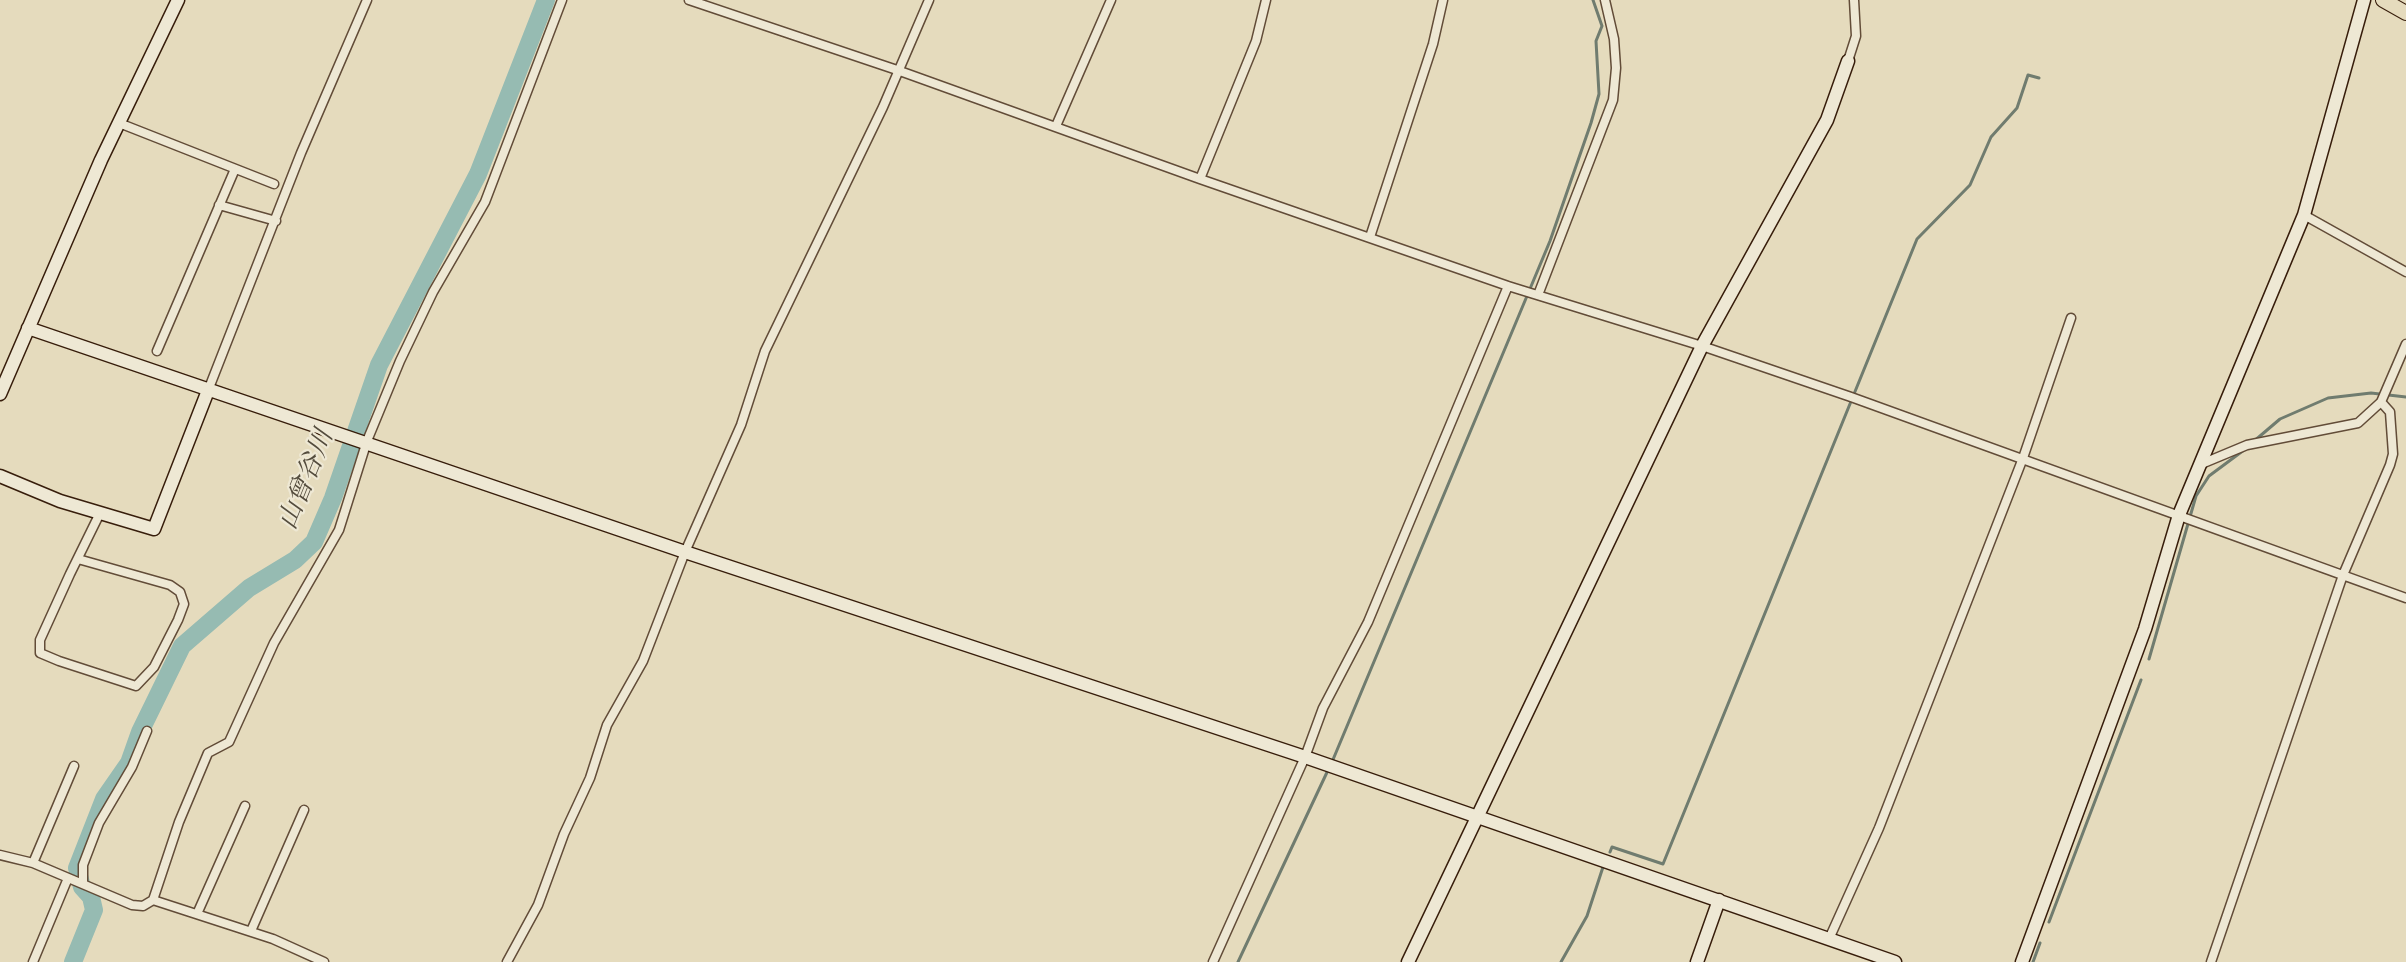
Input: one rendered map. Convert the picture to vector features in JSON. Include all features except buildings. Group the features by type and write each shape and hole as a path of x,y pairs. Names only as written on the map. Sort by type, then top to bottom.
{"main road":[{"path":"2383,0 2406,13"}],"street":[{"path":"0,394 119,123 178,0"},
{"path":"0,476 60,501 154,529 302,153 367,0"},
{"path":"0,855 33,862 132,905 143,906 153,900 179,822 208,753 229,742 274,642 339,530 352,495 357,438 484,202 562,0"},
{"path":"689,0 897,70 1508,286 1702,346 1853,398 2406,598"},
{"path":"507,962 538,905 564,834 590,778 607,724 643,661 685,552 741,425 765,351 883,107 929,0"},
{"path":"1056,126 1111,0"},
{"path":"1200,179 1256,41 1266,0"},
{"path":"1370,237 1433,44 1443,0"},
{"path":"1538,295 1613,100 1616,68 1614,39 1605,0"},
{"path":"1408,962 1702,346 1827,120 1856,36 1854,0"},
{"path":"2022,962 2186,517 2199,465 2304,215 2364,0"},
{"path":"119,123 274,184"},
{"path":"156,351 235,169"},
{"path":"219,205 276,220"},
{"path":"2304,215 2406,272"},
{"path":"1213,962 1305,757 1323,708 1368,622 1508,286"},
{"path":"1829,939 1879,828 2023,458 2071,318"},
{"path":"28,328 357,438 685,552 1477,815 1895,962"},
{"path":"2199,465 2262,441 2358,423 2383,396 2406,344"},
{"path":"2211,962 2343,575 2390,465 2392,454 2390,412 2383,396"},
{"path":"78,559 170,585 180,592 184,604 178,620 154,668 136,686 58,662 40,653 40,640 78,559 100,513"},
{"path":"33,962 76,881 99,823 132,767 147,731"},
{"path":"33,862 74,766"},
{"path":"197,914 245,806"},
{"path":"251,931 304,810"},
{"path":"153,900 251,931 324,962"},
{"path":"1697,962 1719,900"}],"waterway":[{"name":"山曾谷川","path":"73,962 94,910 91,897 82,887 77,868 104,799 129,763 140,732 182,646 249,588 295,560 314,542 333,498 379,365 478,174 546,0"},
{"path":"1332,762 1550,241 1591,123 1599,94 1596,41 1602,26 1593,0"},
{"path":"1610,852 1612,847 1663,864 1917,239 1970,185 1991,137 2017,108 2028,75 2039,78"},
{"path":"2253,442 2280,419 2328,398 2371,393 2406,397"},
{"path":"2149,659 2196,496 2209,476 2244,450"},
{"path":"2049,922 2141,680"},
{"path":"1238,962 1329,768"},
{"path":"1561,962 1587,916 1603,867"},
{"path":"2033,962 2040,943"}]}
